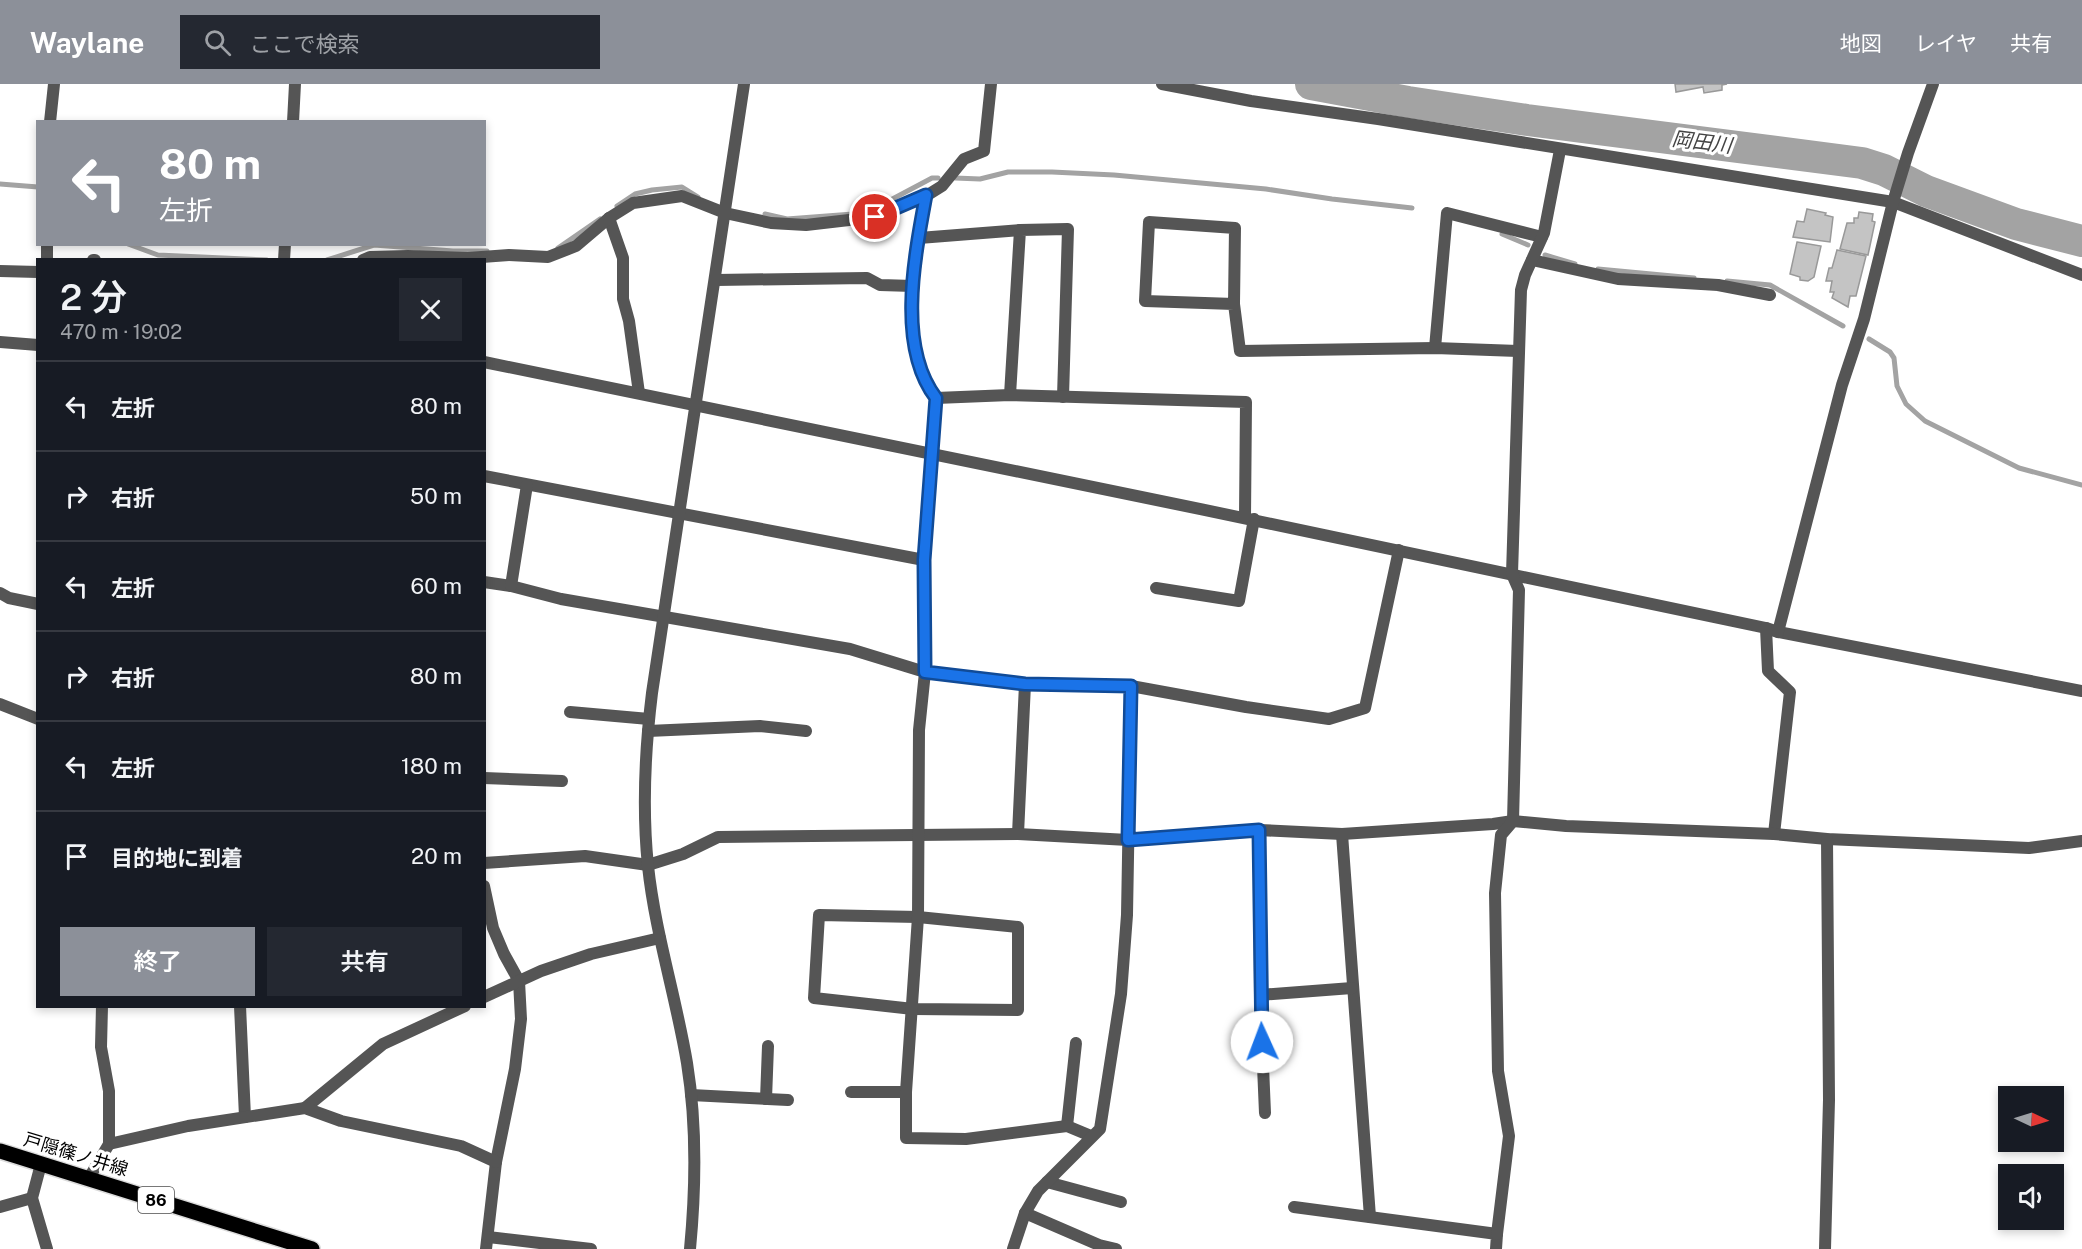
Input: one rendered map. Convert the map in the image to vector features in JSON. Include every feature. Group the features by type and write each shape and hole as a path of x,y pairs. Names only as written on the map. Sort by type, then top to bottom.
{"main road":[{"name":"戸隠篠ノ井線","path":"0,1151 312,1249"}],"street":[{"path":"50,120 54,84"},
{"path":"293,120 295,84"},
{"path":"690,1249 696,1155 692,1095 681,1029 660,939 648,865 645,814 649,725 744,84"},
{"path":"368,258 408,256 468,258 509,255 548,257 576,246 609,218 633,203 682,196 725,213 771,223 806,225 875,217 942,186 964,159 984,151 991,84"},
{"path":"1162,84 1251,101 1378,119 1560,150 1894,198 2082,275"},
{"path":"1774,834 1790,692 1768,670 1772,630 1842,385 1864,319 1894,198 1934,84"},
{"path":"1497,1249 1509,1136 1498,1071 1495,893 1501,835 1514,821 1519,590 1512,574 1521,290 1542,237 1560,150"},
{"path":"926,195 913,286 913,334 920,367 928,388 936,398 924,560 925,672 919,730 918,916 906,1092 906,1138 966,1139 1067,1126 1091,1136"},
{"path":"1435,348 1447,213 1542,237"},
{"path":"609,218 623,258 623,299 629,321 639,393"},
{"path":"1234,304 1145,301 1149,222 1235,228 1234,304 1240,351 1435,348 1518,351"},
{"path":"919,238 1020,230 1068,229 1063,397"},
{"path":"1010,395 1020,230"},
{"path":"1532,260 1618,279 1718,285 1770,295"},
{"path":"0,271 36,272"},
{"path":"716,280 867,278 880,285 913,286"},
{"path":"0,342 36,345"},
{"path":"486,362 931,452 1112,492 1249,518 1772,630 2082,691"},
{"path":"936,398 1010,395 1246,402 1249,518 1239,601 1156,588"},
{"path":"486,476 924,560"},
{"path":"511,586 527,485"},
{"path":"486,582 511,586 561,599 849,650 925,672 1025,684 1131,686 1246,707 1329,719 1365,708 1399,550"},
{"path":"0,593 9,598 36,604"},
{"path":"1018,834 1025,684"},
{"path":"1013,1249 1025,1213 1038,1191 1091,1136 1100,1130 1121,994 1127,915 1131,686"},
{"path":"0,704 36,718"},
{"path":"570,712 649,725 760,726 806,730"},
{"path":"486,778 562,781"},
{"path":"486,863 585,856 648,865 683,854 718,837 1018,834 1128,840 1259,830 1342,834 1514,821 1566,826 1774,834 1827,839 2029,848 2082,841"},
{"path":"1259,830 1260,995 1264,1113"},
{"path":"1342,834 1370,1217"},
{"path":"1825,1249 1829,1100 1827,839"},
{"path":"486,895 493,928 519,981 520,1019 515,1069 496,1162 487,1243 591,1249"},
{"path":"819,915 918,916 1018,927 1018,1010 913,1009 814,998 819,915"},
{"path":"486,996 541,971 591,954 660,939"},
{"path":"1260,995 1352,988"},
{"path":"89,1178 109,1144 109,1090 101,1047 102,1008"},
{"path":"240,1008 245,1117"},
{"path":"305,1108 383,1044 461,1008"},
{"path":"1067,1126 1076,1043"},
{"path":"766,1099 768,1046"},
{"path":"851,1092 906,1092"},
{"path":"692,1095 788,1100"},
{"path":"109,1144 188,1126 305,1108 341,1121 461,1146 496,1162"},
{"path":"42,1164 32,1198 47,1249"},
{"path":"1047,1182 1121,1202"},
{"path":"0,1208 32,1198"},
{"path":"1293,1207 1497,1234"},
{"path":"1025,1213 1098,1245 1116,1249"}],"building":[{"path":"1675,84 1727,84 1722,85 1722,90 1704,93 1703,87 1676,92"},
{"path":"1807,209 1833,217 1830,242 1793,237 1797,221 1804,222"},
{"path":"1859,212 1873,214 1872,221 1875,222 1868,255 1840,249 1847,223 1854,223 1854,218 1858,218"},
{"path":"1797,242 1821,246 1814,277 1808,281 1800,280 1800,277 1790,274"},
{"path":"1837,250 1866,256 1856,296 1850,296 1848,307 1832,298 1834,292 1830,292 1832,281 1826,281"}],"waterway":[{"name":"岡田川","path":"1311,84 1408,102 1527,120 1862,163 1884,170 1926,191 2016,224 2082,241"},
{"path":"955,178 980,179 1008,172 1114,175 1266,189 1412,208"},
{"path":"765,214 787,219 866,213 932,178 938,178"},
{"path":"0,184 36,187"},
{"path":"617,206 635,194 652,190 682,187 698,197"},
{"path":"558,248 600,219"},
{"path":"1502,234 1528,245"},
{"path":"133,246 158,255 223,258"},
{"path":"333,258 371,246"},
{"path":"387,246 487,251"},
{"path":"1545,255 1575,264"},
{"path":"1598,269 1694,278"},
{"path":"1727,281 1770,285 1843,326"},
{"path":"1869,339 1890,352 1894,358 1897,386 1906,404 1925,421 2019,468 2082,485"}],"route":[{"path":"875,217 926,195 913,286 913,334 920,367 928,388 936,398 924,560 925,672 1025,684 1131,686 1128,840 1259,830 1262,1042"}]}
